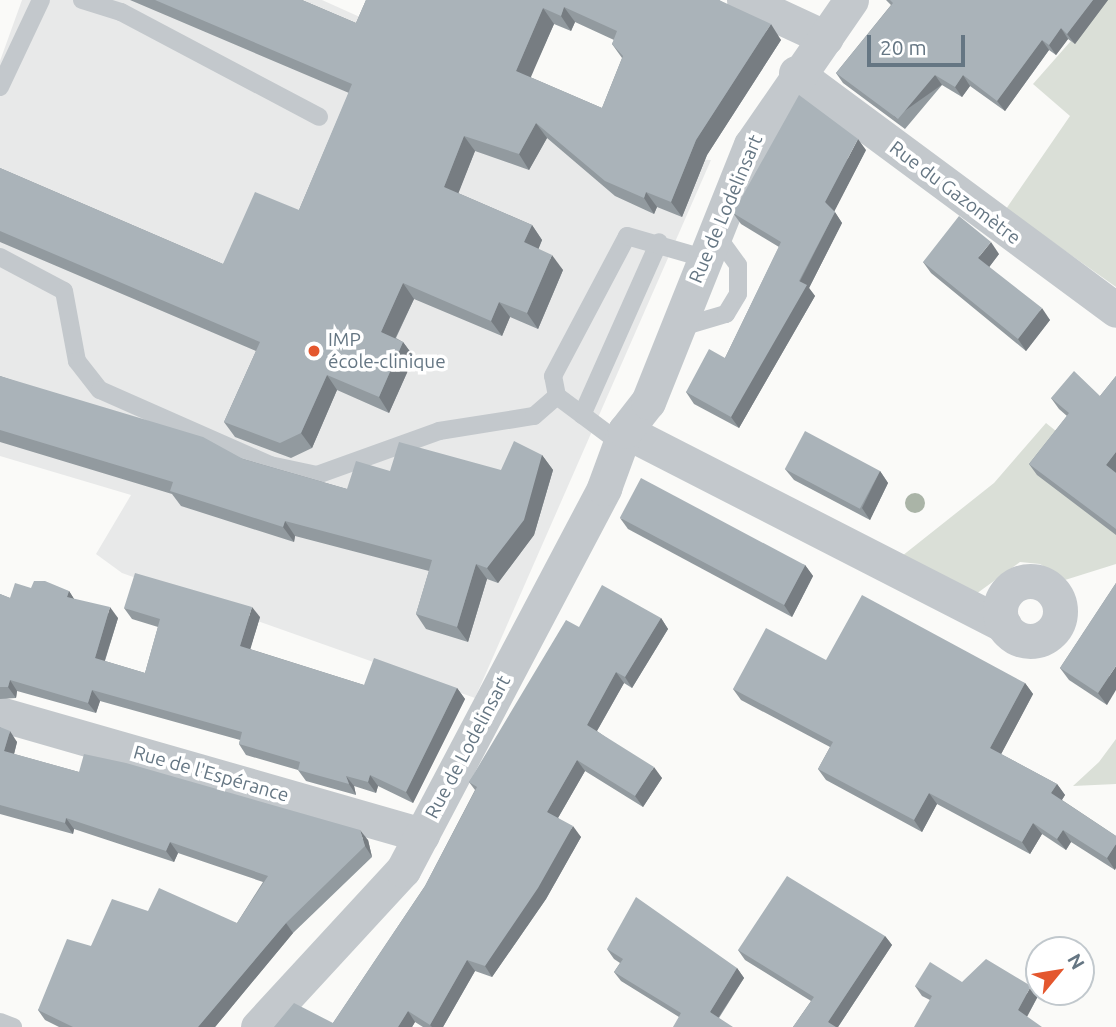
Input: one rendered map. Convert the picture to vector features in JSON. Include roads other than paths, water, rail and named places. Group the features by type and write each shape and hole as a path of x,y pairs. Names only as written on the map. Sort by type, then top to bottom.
{"street":[{"path":"744,0 826,38"},
{"name":"Rue de Lodelinsart","path":"258,1027 403,870 604,488 622,437 648,402 751,145 796,72 826,38 851,0"},
{"name":"Rue du Gazomètre","path":"796,72 1116,310"},
{"path":"622,437 1004,625"},
{"name":"Rue de l'Espérance","path":"0,714 422,835"}],"lane":[{"path":"0,87 41,0"},
{"path":"82,0 121,12 319,117"},
{"path":"622,437 582,415 557,396 553,376 609,260 627,236 659,242 709,245 738,265 738,295 726,314 676,328"},
{"path":"582,415 659,242"},
{"path":"0,257 64,291 77,361 100,390 270,465 317,475 439,431 534,416 557,396"},
{"path":"0,1022 13,1027"}],"place":[{"name":"IMP école-clinique","path":"314,351"}]}
